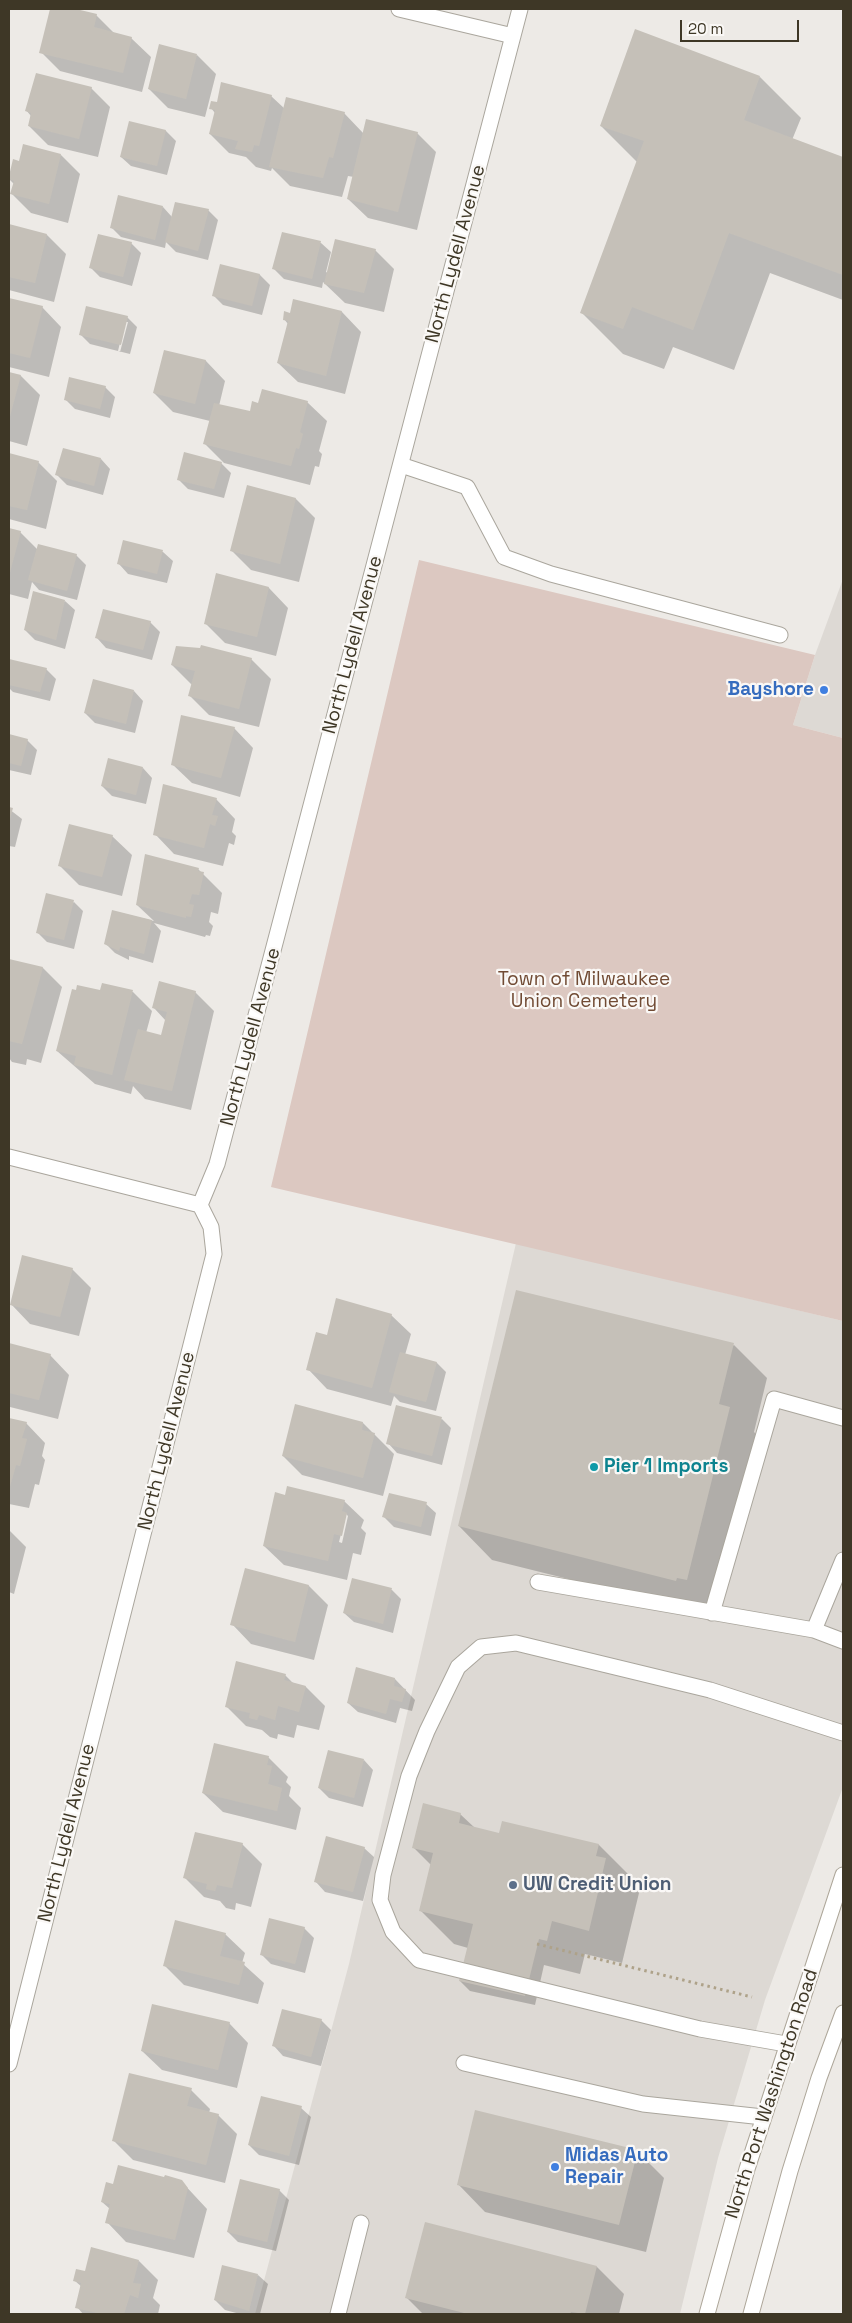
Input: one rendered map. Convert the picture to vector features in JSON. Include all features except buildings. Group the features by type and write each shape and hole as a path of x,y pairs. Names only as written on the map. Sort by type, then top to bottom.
{"street":[{"path":"399,9 513,36"},
{"name":"North Lydell Avenue","path":"9,2064 214,1254 211,1227 200,1205 217,1164 520,9"},
{"path":"401,465 467,487 504,557 551,574 780,635"},
{"path":"9,1157 200,1205"},
{"path":"712,1613 774,1399 843,1418"},
{"path":"814,1630 843,1560"},
{"path":"538,1582 814,1630 843,1641"},
{"path":"786,2044 700,2029 419,1960 393,1932 380,1900 383,1875 409,1776 427,1731 458,1667 481,1647 516,1644 642,1673 710,1690 843,1733"},
{"name":"North Port Washington Road","path":"707,2314 763,2117 843,1875"},
{"path":"751,2314 793,2161 819,2078 843,2013"},
{"path":"464,2063 643,2104 763,2117"},
{"path":"338,2314 361,2223"}],"path":[{"path":"537,1944 752,1997"}],"shaded area":[{"name":"Bayshore","path":"843,579 843,738 793,725 815,655"},
{"path":"516,1243 843,1321 843,1787 765,2000 718,2158 680,2314 255,2314 349,1964"}],"green space":[{"name":"Town of Milwaukee Union Cemetery","path":"419,560 815,655 793,725 843,738 843,1321 271,1187"}],"place":[{"name":"Bayshore","path":"824,690"},
{"name":"Pier 1 Imports","path":"594,1467"},
{"name":"UW Credit Union","path":"513,1885"},
{"name":"Midas Auto Repair","path":"555,2167"}]}
